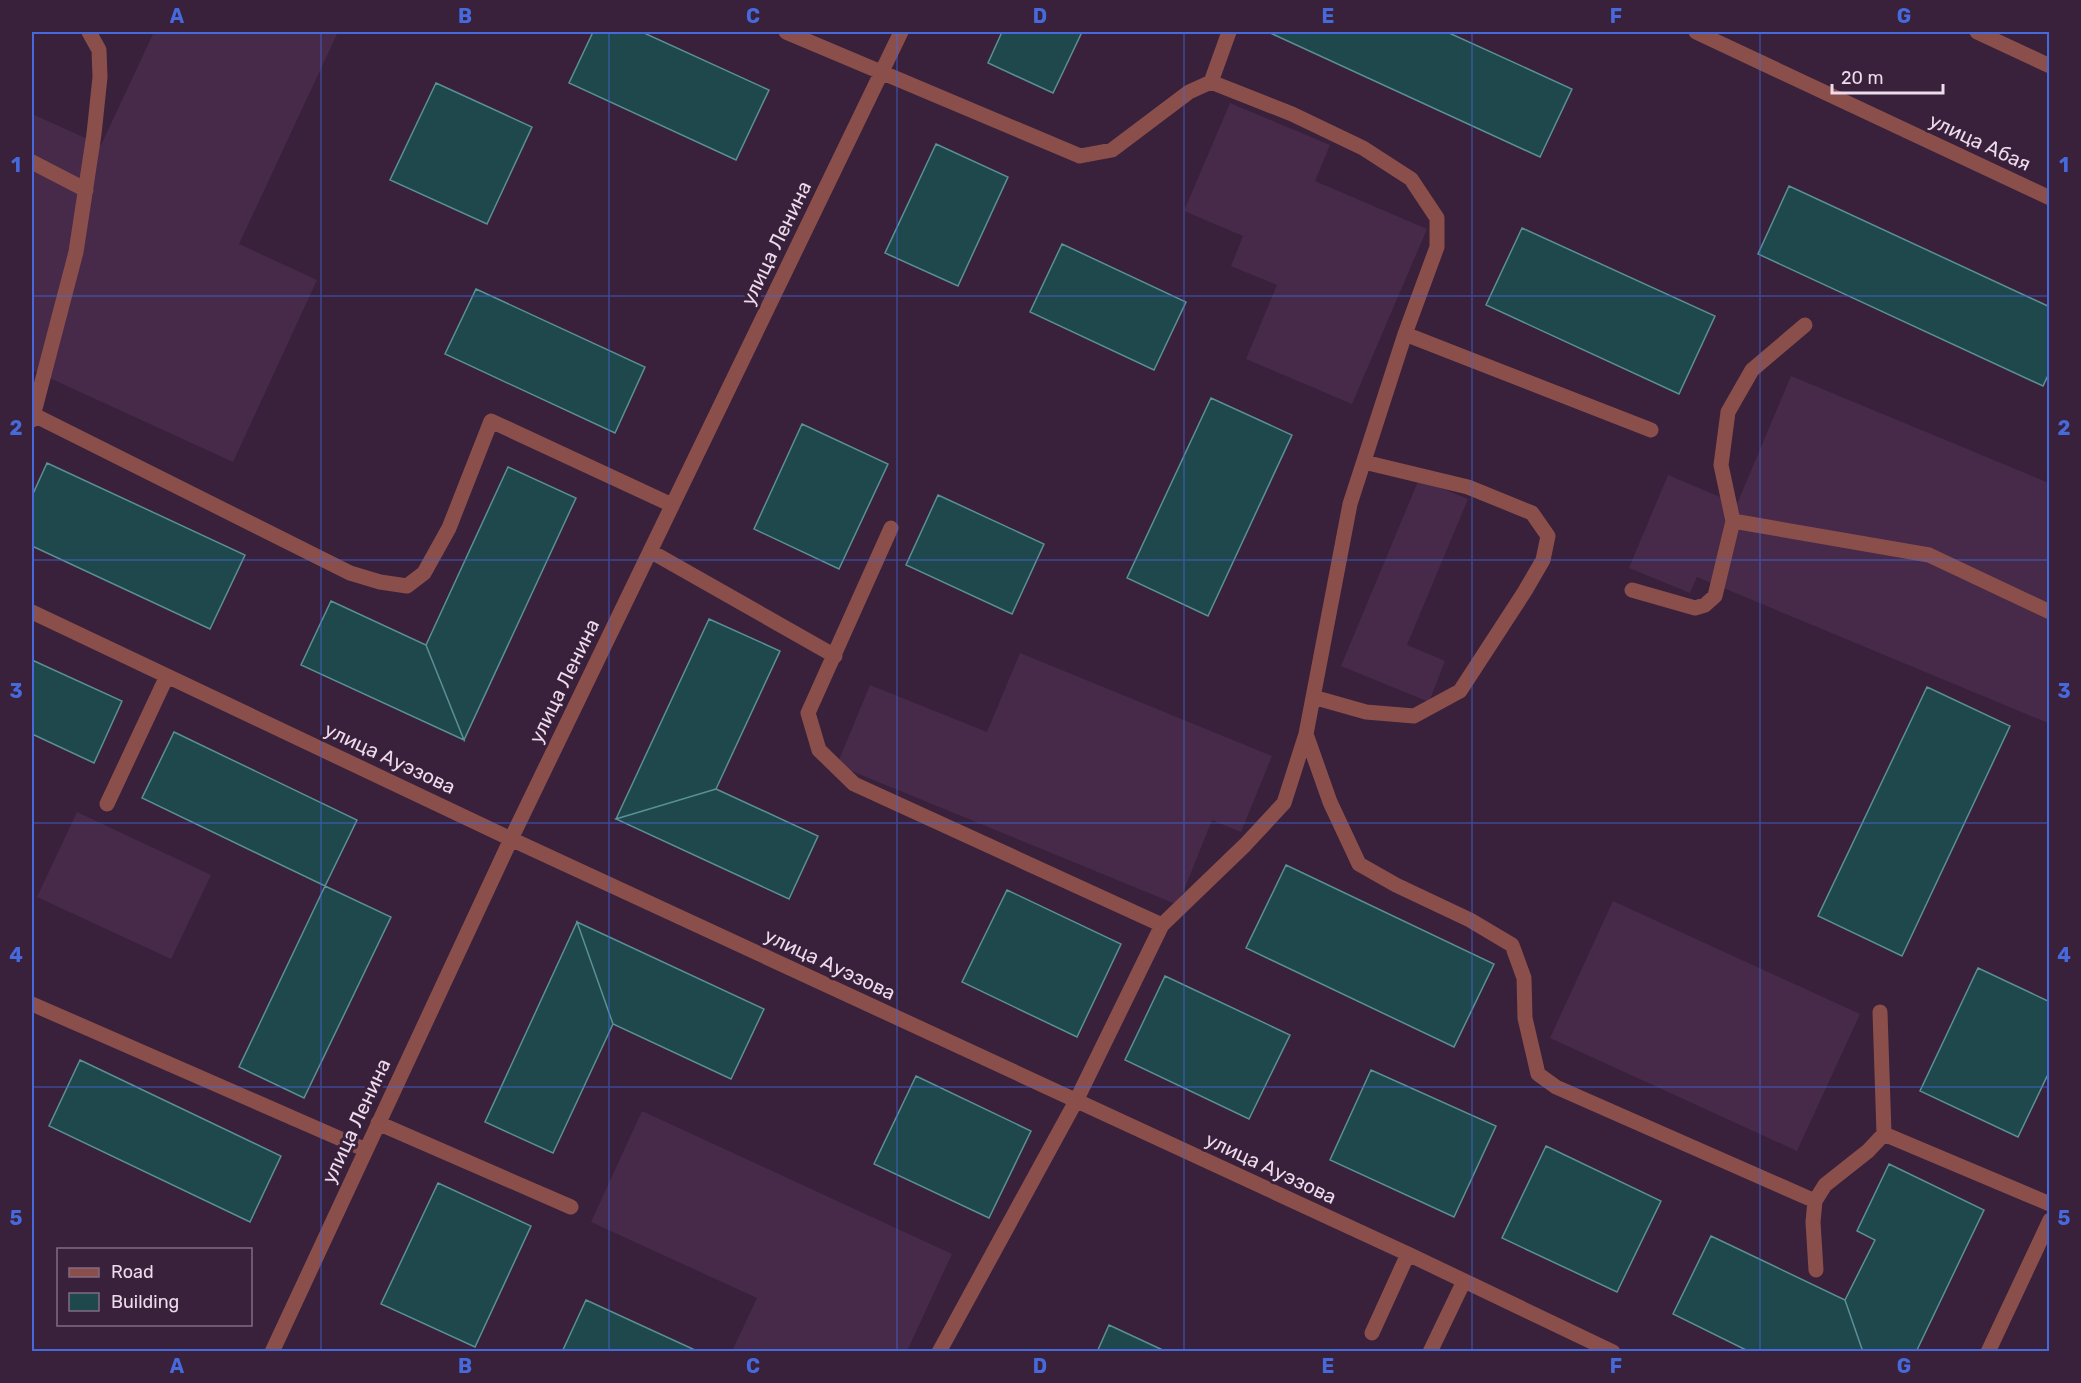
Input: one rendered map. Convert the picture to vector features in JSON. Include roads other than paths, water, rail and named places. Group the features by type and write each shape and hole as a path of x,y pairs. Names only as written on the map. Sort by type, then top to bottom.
{"street":[{"path":"89,32 99,50 100,77 86,190 76,252 32,416 350,573 380,582 407,586 424,573 448,528 492,421 672,505"},
{"path":"786,32 1080,156 1112,150 1189,92 1211,82 1229,32"},
{"name":"улица Ленина","path":"272,1352 511,839 901,32"},
{"name":"улица Абая","path":"1696,32 2049,198"},
{"path":"1977,32 2049,66"},
{"path":"939,1352 1076,1101 1162,925 1245,845 1284,803 1306,734 1350,504 1405,334 1437,247 1437,218 1411,179 1363,148 1292,114 1211,82"},
{"path":"32,162 86,190"},
{"path":"1632,590 1695,608 1705,605 1715,596 1733,521 1721,465 1728,412 1752,370 1805,325"},
{"path":"1405,334 1651,430"},
{"path":"1313,697 1366,712 1414,716 1460,691 1525,591 1543,560 1547,544 1548,536 1532,513 1468,487 1364,462"},
{"path":"1733,521 1929,555 2049,612"},
{"path":"891,528 808,713 819,750 854,784 1162,925"},
{"path":"650,550 835,656"},
{"name":"улица Ауэзова","path":"32,612 511,839 1408,1254 1613,1352"},
{"path":"107,804 166,676"},
{"path":"1306,734 1330,802 1359,864 1396,885 1470,920 1512,945 1524,978 1525,1018 1538,1074 1556,1087 1815,1201"},
{"path":"32,1004 366,1150"},
{"path":"1816,1270 1815,1201 1825,1185 1868,1151 1884,1134 1880,1012"},
{"path":"378,1123 571,1207"},
{"path":"1884,1134 2049,1204"},
{"path":"1988,1352 2049,1220"},
{"path":"1372,1333 1408,1254"},
{"path":"1430,1352 1464,1281"}]}
